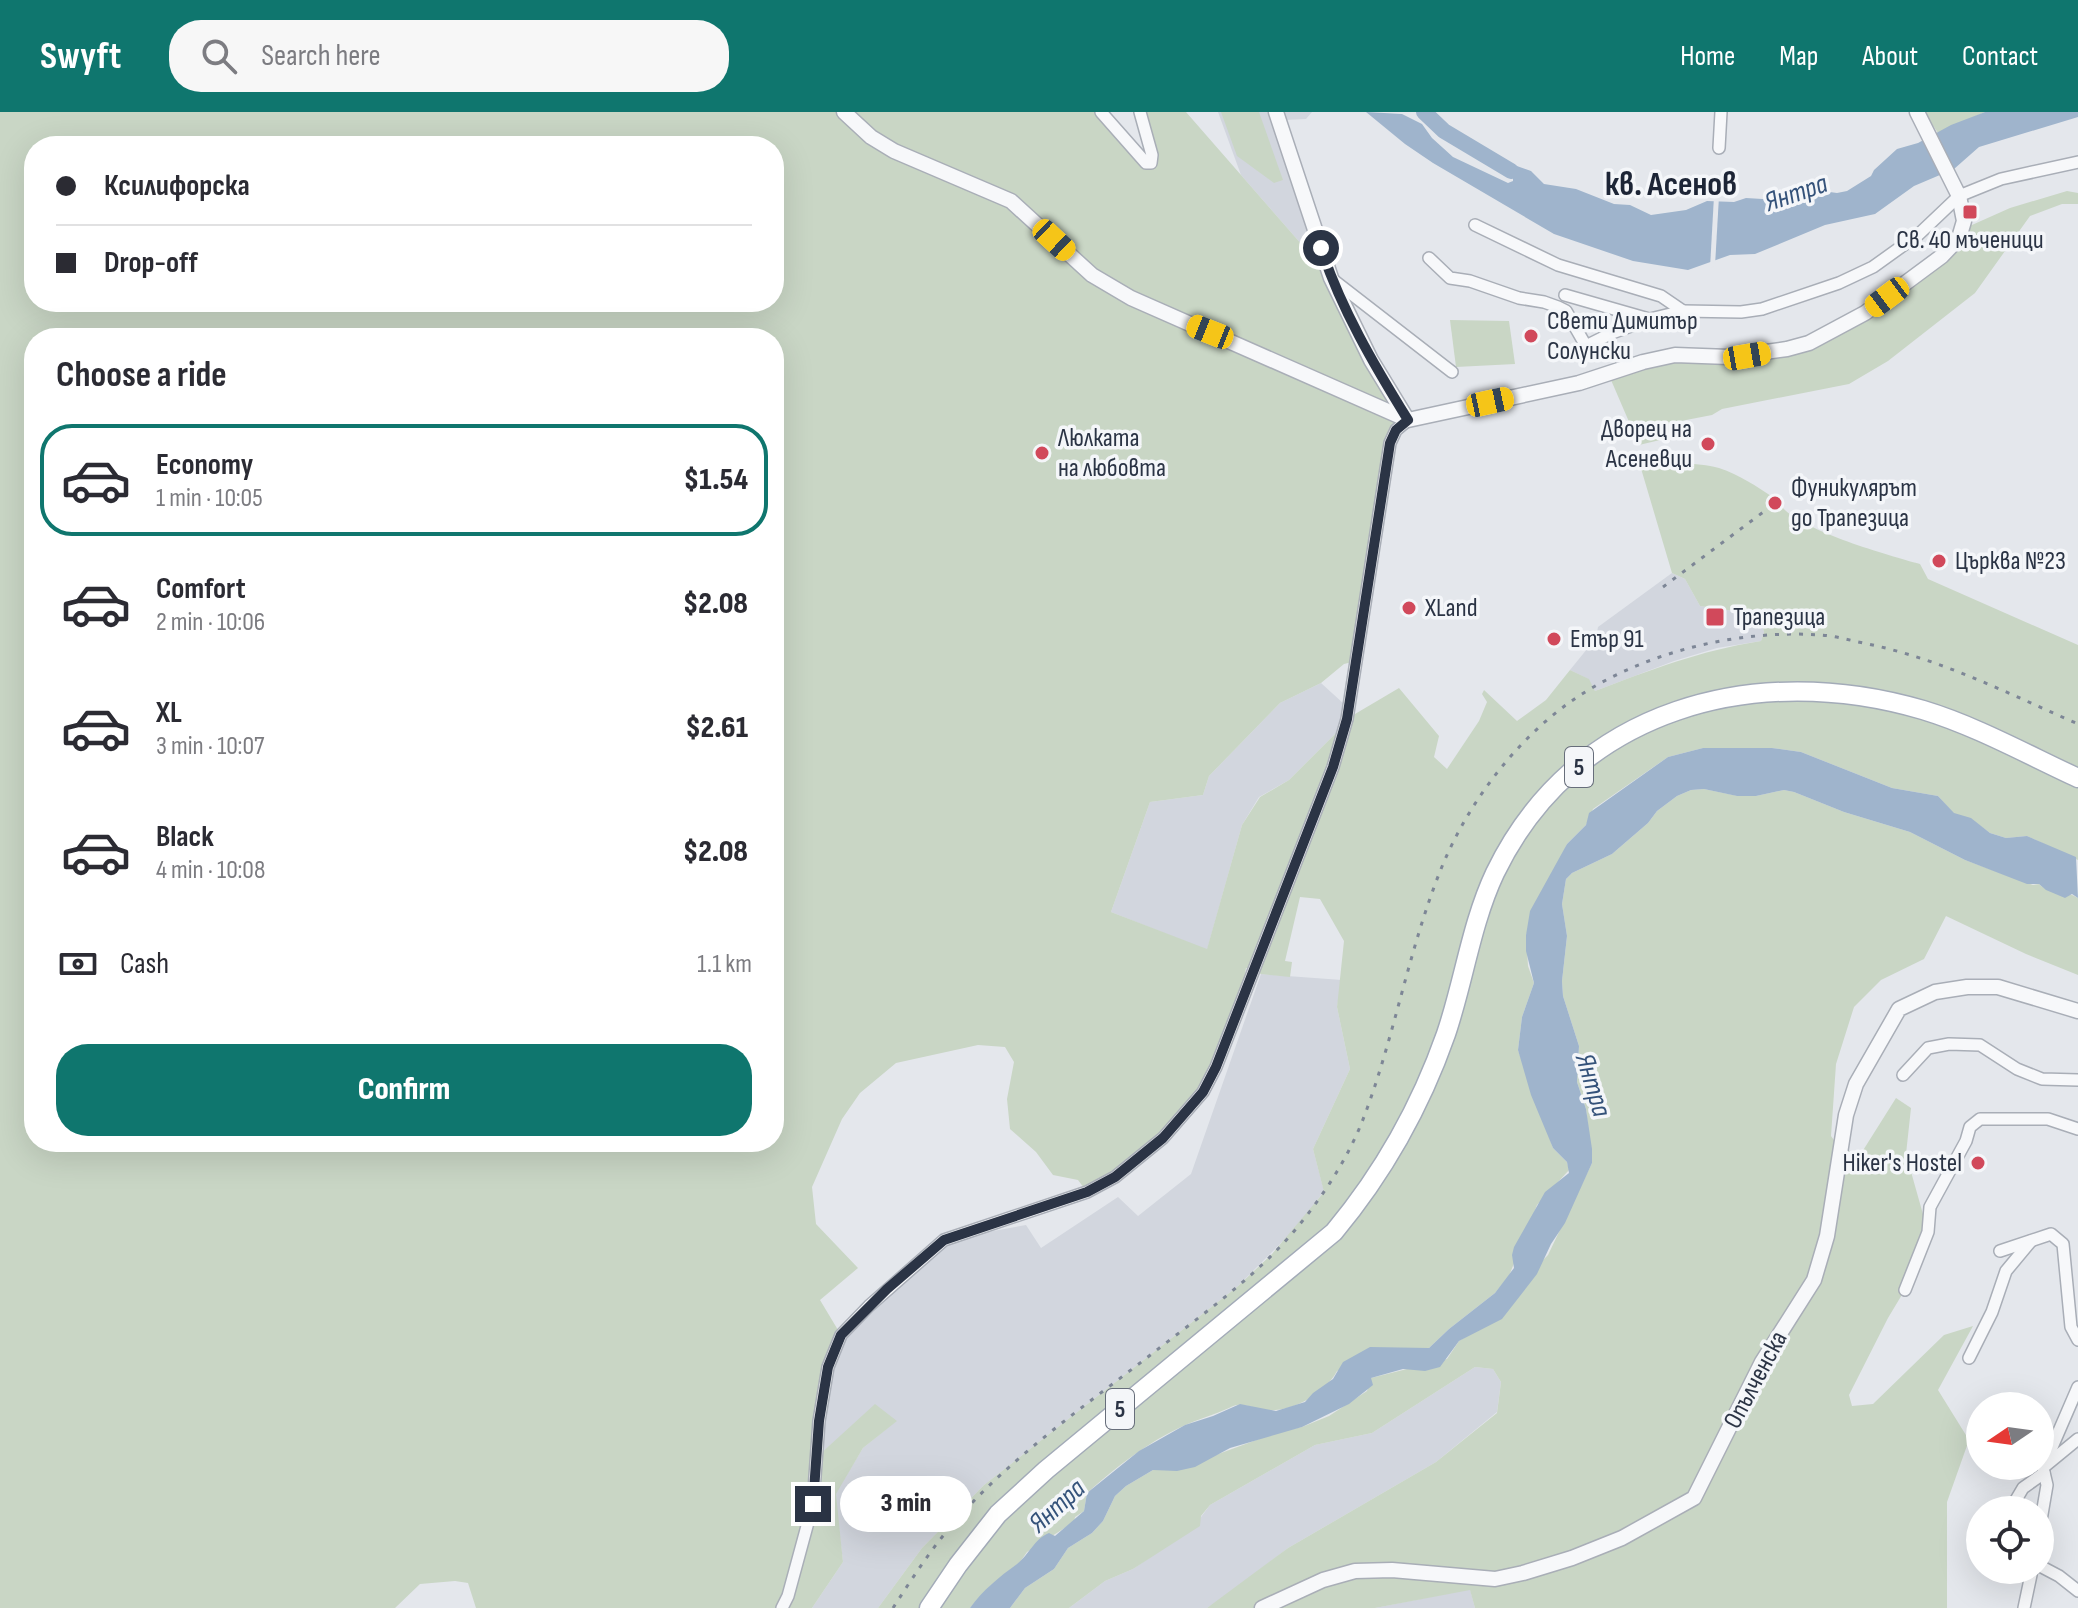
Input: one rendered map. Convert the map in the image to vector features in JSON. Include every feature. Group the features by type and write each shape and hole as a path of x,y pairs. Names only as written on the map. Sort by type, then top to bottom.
{"main road":[{"name":"5","path":"929,1608 998,1514 1046,1470 1334,1232 1365,1194 1392,1155 1418,1105 1446,1033 1476,923 1495,873 1520,829 1544,799 1594,754 1635,728 1714,698 1764,691 1816,690 1858,695 1926,711 2078,778"}],"street":[{"path":"844,112 871,137 894,151 1011,201 1092,275 1131,298 1408,420"},
{"path":"1101,112 1146,163 1151,163 1152,155 1140,112"},
{"path":"1276,112 1331,278 1371,360 1408,420"},
{"path":"1719,148 1721,112"},
{"path":"782,1608 813,1504 819,1421 828,1367 841,1335 944,1240 1087,1192 1115,1177 1163,1138 1203,1092 1216,1067 1333,767 1347,719 1390,443 1396,430 1408,420 1579,383 1675,355 1747,356 1809,343 1865,313 1955,245 1963,229 1956,190 1917,112"},
{"path":"1429,258 1450,278 1544,302 1566,311 1586,346 1650,319 1683,311 1741,312 1762,309 1839,283 1873,267 1919,234 1956,190 2078,162"},
{"path":"1475,225 1558,265 1661,296 1683,311"},
{"path":"1331,278 1452,372"},
{"path":"1565,295 1650,319"},
{"name":"Опълченска","path":"1262,1608 1323,1580 1355,1571 1392,1570 1495,1579 1523,1573 1622,1538 1694,1498 1762,1362 1814,1280 1827,1236 1846,1115 1856,1084 1899,1009 1935,992 1967,987 1998,987 2078,1011"},
{"path":"1903,1075 1928,1048 1949,1044 1980,1045 2017,1069 2042,1079 2078,1080"},
{"path":"1905,1290 1928,1232 1930,1207 1961,1153 1970,1127 1980,1119 2048,1119 2078,1129"},
{"path":"2000,1251 2051,1234 2063,1244 2071,1327 2078,1340"},
{"path":"1969,1358 1972,1346 1992,1312 2006,1271 2031,1240"},
{"path":"2054,1446 2078,1387"},
{"path":"2054,1461 2078,1439"},
{"path":"2018,1496 2032,1480"},
{"path":"2054,1573 2078,1591"},
{"path":"2024,1608 2029,1584"}],"shaded area":[{"path":"1218,112 1312,112 1306,119 1284,120 1331,278 1241,175"},
{"path":"1672,573 1685,579 1700,606 1740,612 1761,621 1764,632 1761,641 1717,648 1595,691 1588,679 1570,670 1596,638 1598,627"},
{"path":"1321,683 1355,714 1289,780 1259,797 1242,825 1207,950 1111,912 1150,802 1203,795 1209,776 1280,703"},
{"path":"1261,974 1342,980 1337,1007 1350,1069 1313,1149 1324,1191 1298,1226 1237,1287 984,1485 922,1548 878,1608 812,1608 843,1562 835,1494 863,1448 896,1421 816,1457 819,1421 841,1335 944,1240 1026,1225 1041,1248 1118,1197 1138,1216 1191,1174"},
{"path":"1475,1367 1493,1369 1501,1382 1497,1412 1436,1462 1288,1548 1207,1608 1069,1608 1105,1581 1149,1558 1201,1517 1210,1505 1315,1445 1372,1433"},
{"path":"1470,1589 1475,1608 1375,1608"}],"green space":[{"path":"0,112 1101,112 1151,163 1140,112 1186,112 1331,278 1408,420 1396,430 1356,661 1344,664 1321,683 1280,703 1209,776 1203,795 1150,802 1111,912 1207,949 1242,825 1260,797 1289,780 1355,714 1399,688 1439,736 1434,757 1447,769 1479,721 1487,702 1482,694 1484,690 1517,721 1546,700 1570,670 1589,679 1595,691 1697,655 1761,641 1764,632 1761,621 1740,612 1700,606 1685,579 1672,573 1637,455 1727,471 1774,498 1771,501 1776,508 1782,507 1808,525 1846,541 1920,564 1928,579 2078,645 2078,860 2027,836 2006,838 1990,833 1971,819 1954,814 1938,796 1892,788 1801,752 1772,748 1703,748 1668,757 1593,809 1586,825 1567,844 1526,935 1528,966 1534,983 1522,1017 1518,1050 1553,1148 1567,1162 1569,1170 1537,1205 1509,1276 1495,1293 1429,1348 1407,1349 1337,1371 1316,1394 1296,1405 1265,1410 1236,1405 1157,1440 1087,1493 1084,1511 1075,1517 1074,1522 1027,1552 970,1608 878,1608 922,1548 984,1485 1237,1287 1272,1254 1324,1192 1313,1149 1350,1069 1337,1007 1344,941 1320,899 1300,897 1285,961 1292,962 1290,977 1261,974 1246,968 1239,1007 1216,1067 1163,1138 1087,1192 1078,1180 1053,1175 1036,1152 1010,1129 1007,1099 1014,1062 1005,1047 978,1045 896,1063 860,1093 842,1119 812,1187 816,1224 858,1268 820,1300 841,1335 828,1367 818,1456 875,1404 897,1421 863,1448 836,1494 843,1562 812,1608 476,1608 468,1583 455,1581 420,1584 395,1608 0,1608"},
{"path":"1221,112 1259,112 1283,180 1274,183 1237,156"},
{"path":"1924,112 1985,112 1938,133"},
{"path":"2067,191 2078,193 2078,204 2062,204 2030,216 1975,293 1888,361 1849,384 1722,409 1712,415 1681,421 1680,432 1675,437 1671,431 1660,440 1639,445 1608,373 1643,362 1787,349 1865,313 1963,229 2010,208"},
{"path":"1450,320 1509,321 1515,364 1456,367"},
{"path":"1704,789 1738,796 1784,790 1794,792 1844,812 1910,832 1965,860 2078,898 2078,975 1946,916 1924,959 1881,980 1854,1007 1836,1064 1831,1136 1841,1150 1862,1152 1896,1098 1911,1108 1906,1154 1928,1232 1909,1283 1849,1395 1852,1406 1873,1404 1944,1335 1973,1326 1938,1390 1966,1435 1966,1448 1947,1502 1947,1608 1475,1608 1470,1590 1375,1608 1207,1608 1288,1548 1436,1462 1497,1413 1501,1382 1493,1369 1475,1367 1372,1433 1315,1445 1210,1505 1201,1516 1200,1526 1133,1569 1105,1581 1069,1608 1010,1608 1025,1588 1054,1569 1068,1548 1092,1533 1103,1521 1115,1496 1126,1486 1153,1470 1213,1456 1329,1416 1367,1391 1371,1378 1447,1359 1459,1341 1469,1335 1548,1255 1592,1163 1586,1109 1577,1082 1579,1046 1563,996 1567,936 1562,904 1566,879 1572,873 1612,854 1648,823 1657,811 1691,790"}],"water":[{"name":"Янтра","path":"1366,112 1402,114 1422,124 1453,157 1508,183 1513,181 1513,177 1494,164 1497,159 1531,171 1544,184 1576,189 1614,204 1630,205 1651,215 1686,210 1707,201 1734,202 1746,198 1779,200 1787,194 1808,189 1837,193 1847,191 1871,176 1897,149 1918,143 1951,125 1985,112 2078,112 2078,117 1979,147 1954,169 1914,186 1875,214 1825,225 1755,254 1730,255 1688,270 1633,261 1554,234 1433,163"},
{"path":"1703,748 1772,748 1801,752 1892,788 1938,796 1954,813 1971,818 1990,833 2006,838 2027,836 2076,857 2078,898 2072,894 2065,898 2039,884 2027,884 1965,860 1910,832 1844,812 1794,792 1784,790 1756,796 1737,796 1704,789 1677,796 1612,854 1572,873 1566,879 1562,904 1567,936 1563,996 1579,1046 1577,1082 1586,1109 1592,1163 1565,1223 1537,1274 1502,1319 1459,1341 1440,1367 1425,1371 1403,1369 1371,1378 1373,1385 1349,1404 1302,1427 1230,1448 1195,1467 1177,1471 1153,1470 1115,1496 1103,1521 1092,1533 1068,1548 1054,1569 1025,1588 1010,1608 970,1608 1039,1539 1049,1533 1055,1536 1084,1511 1087,1493 1139,1451 1185,1425 1240,1404 1276,1411 1305,1402 1333,1379 1343,1362 1370,1347 1429,1348 1495,1293 1514,1268 1514,1247 1545,1192 1569,1173 1567,1162 1553,1148 1531,1095 1518,1050 1522,1017 1534,983 1526,951 1530,911 1567,844 1586,825 1589,813 1668,757"}],"pier":[{"path":"1714,196 1719,196 1715,266 1710,268"}],"waterway":[{"path":"1424,112 1444,131 1511,171"}],"railway":[{"path":"1663,587 1774,504"},
{"path":"893,1608 949,1529 980,1495 1051,1431 1230,1293 1284,1243 1327,1188 1362,1122 1429,900 1452,845 1478,799 1511,756 1529,736 1570,702 1627,670 1690,648 1756,636 1821,635 1919,658 2078,724"}],"place":[{"name":"Св. 40 мъченици","path":"1970,212"},
{"name":"Свети Димитър Солунски","path":"1531,336"},
{"name":"Дворец на Асеневци","path":"1708,444"},
{"name":"Люлката на любовта","path":"1042,453"},
{"name":"Фуникулярът до Трапезица","path":"1775,503"},
{"name":"Църква №23","path":"1939,561"},
{"name":"XLand","path":"1409,608"},
{"name":"Трапезица","path":"1715,617"},
{"name":"Етър 91","path":"1554,639"},
{"name":"Hiker's Hostel","path":"1978,1163"}],"district":[{"name":"кв. Асенов","path":"1671,184"}],"route":[{"path":"813,1504 819,1421 828,1367 841,1335 887,1289 944,1240 1087,1192 1115,1177 1163,1138 1189,1110 1216,1067 1333,767 1347,719 1390,443 1396,430 1408,420 1371,360 1331,278 1321,248"}]}
